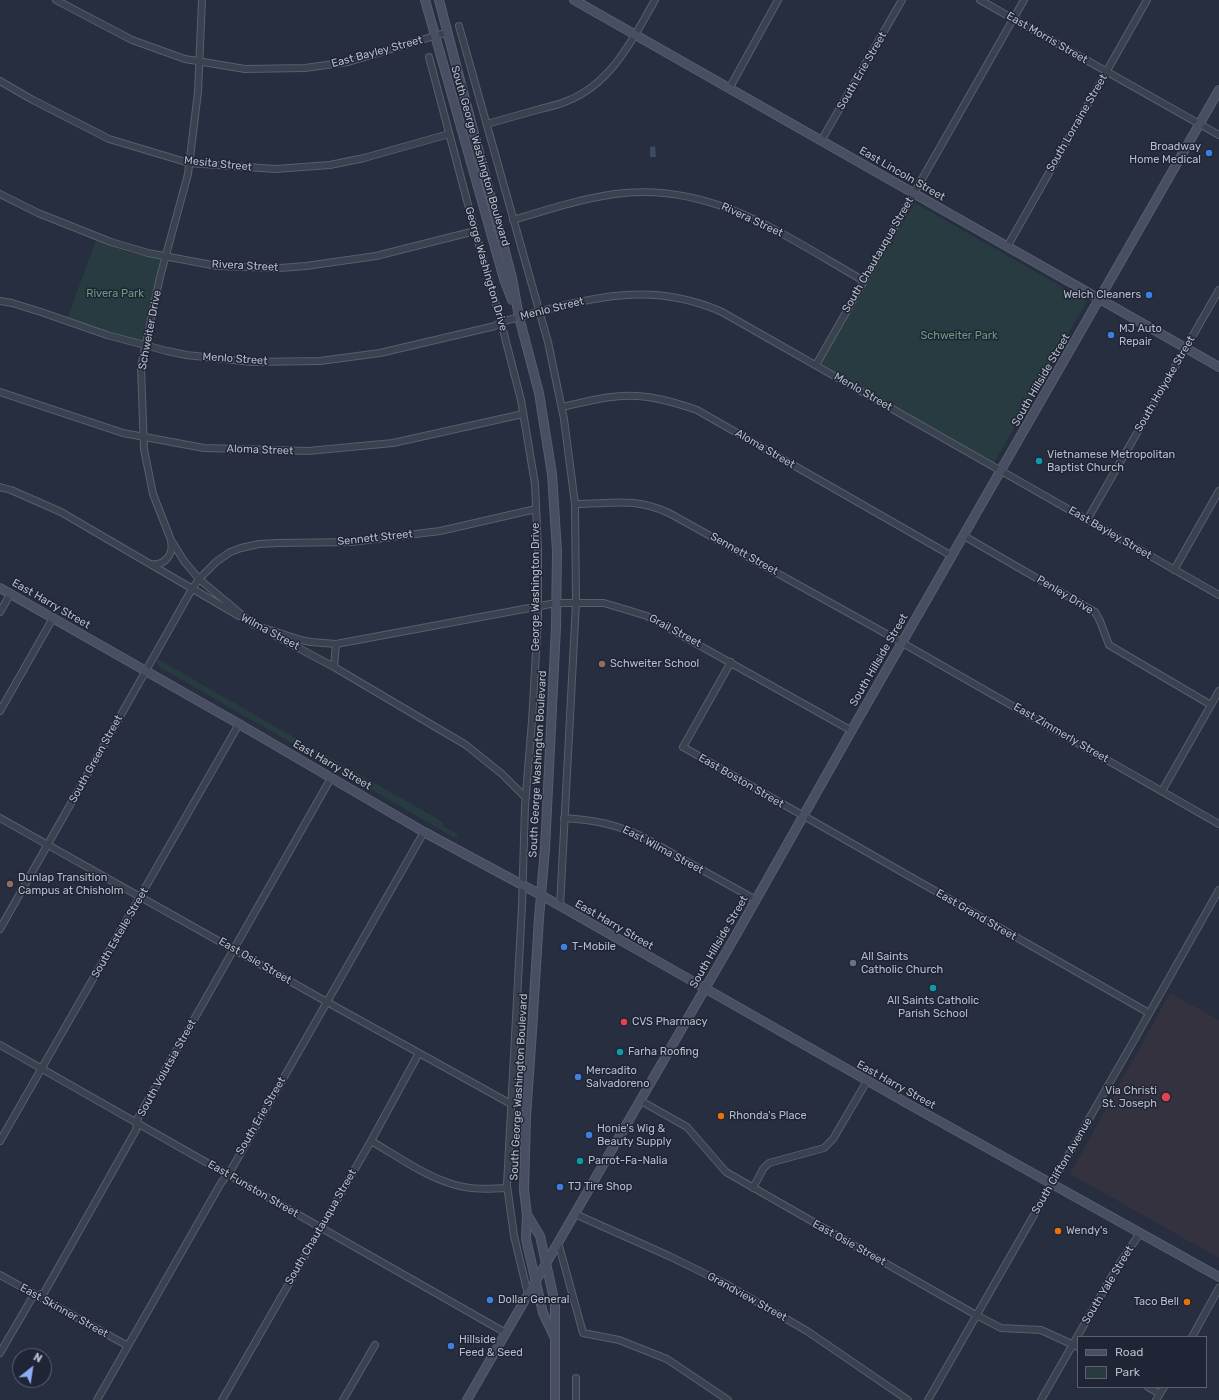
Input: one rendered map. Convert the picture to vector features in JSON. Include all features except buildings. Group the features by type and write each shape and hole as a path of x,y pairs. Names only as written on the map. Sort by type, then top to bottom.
{"main road":[{"name":"South George Washington Boulevard","path":"425,0 504,278 519,317"},
{"name":"South George Washington Boulevard","path":"438,0 448,32 512,278 519,317 539,393 552,474 557,551 556,603 545,849 526,1117 524,1190 528,1215 526,1239 543,1313 554,1336"},
{"name":"East Lincoln Street","path":"574,0 1219,367"},
{"name":"South Hillside Street","path":"506,1333 705,989 1219,90"},
{"name":"East Harry Street","path":"0,588 239,724 424,832 541,895 867,1081 1219,1277"},
{"name":"South George Washington Boulevard","path":"528,1215 540,1236 555,1304 555,1400"},
{"path":"467,1400 506,1333"}],"street":[{"name":"East Bayley Street","path":"56,0 132,40 185,58 245,69 305,68 348,62 448,32"},
{"name":"Schweiter Drive","path":"202,0 198,92 188,174 165,257 141,367 144,449 153,494 171,540 184,561 199,579 254,624"},
{"path":"487,124 566,102 596,84 611,69 635,35 655,0"},
{"path":"729,89 778,0"},
{"name":"South Erie Street","path":"822,141 902,0"},
{"name":"East Morris Street","path":"980,0 1219,136"},
{"name":"South Chautauqua Street","path":"816,365 1024,0"},
{"name":"South Lorraine Street","path":"1007,247 1147,0"},
{"path":"459,26 548,342 562,407 574,504 576,603 560,906"},
{"name":"George Washington Drive","path":"429,57 474,231 501,322 521,400 534,484 538,550 538,606 533,713 526,798 523,885 507,1188 514,1236 528,1294"},
{"name":"Mesita Street","path":"0,81 31,99 109,139 189,163 275,170 330,165 364,158 449,134"},
{"name":"Rivera Street","path":"513,220 578,201 616,194 656,192 689,196 731,209 764,224 864,281"},
{"name":"Rivera Street","path":"0,194 38,213 135,250 217,266 280,268 376,256 474,231"},
{"name":"South Holyoke Street","path":"1087,520 1219,290"},
{"name":"Menlo Street","path":"0,301 12,303 107,335 146,346 186,355 252,362 320,361 380,353 495,326 501,322 594,298 622,294 657,295 679,298 700,303 722,312 1001,471"},
{"name":"Aloma Street","path":"0,392 123,433 204,448 308,451 393,443 524,414"},
{"name":"Aloma Street","path":"562,407 610,397 636,396 678,403 697,410 952,556"},
{"name":"East Bayley Street","path":"1001,471 1219,595"},
{"name":"Wilma Street","path":"0,487 11,490 61,512 192,589 334,667 466,745 502,774 526,798"},
{"path":"1174,570 1219,490"},
{"name":"Sennett Street","path":"574,504 629,502 654,506 725,543 902,643"},
{"name":"Sennett Street","path":"192,589 199,579 216,562 230,552 253,546 278,543 358,541 440,531 536,509"},
{"name":"Penley Drive","path":"964,536 1095,612 1109,645 1211,705"},
{"path":"148,564 158,564 167,560 171,550 171,540"},
{"name":"South Green Street","path":"0,929 192,589"},
{"path":"0,612 11,593"},
{"name":"Grail Street","path":"254,624 301,640 336,644 556,603 604,603 647,616 852,731"},
{"path":"0,711 53,618"},
{"name":"East Zimmerly Street","path":"902,643 1219,824"},
{"path":"334,667 336,644"},
{"name":"East Boston Street","path":"731,662 683,747 803,817"},
{"path":"1162,791 1219,690"},
{"name":"South Estelle Street","path":"0,1141 239,724"},
{"name":"South Volutsia Street","path":"0,1353 32,1298 44,1293 136,1130 138,1118 331,778"},
{"name":"East Grand Street","path":"803,817 1149,1013"},
{"name":"East Osie Street","path":"0,818 511,1104"},
{"name":"East Wilma Street","path":"564,818 590,820 624,828 756,900"},
{"name":"South Erie Street","path":"97,1400 424,832"},
{"name":"South Clifton Avenue","path":"928,1400 1219,890"},
{"name":"East Funston Street","path":"0,1045 506,1333"},
{"name":"South Chautauqua Street","path":"222,1400 419,1053"},
{"path":"753,1188 763,1170 769,1163 828,1146 867,1081"},
{"name":"East Osie Street","path":"641,1100 687,1127 726,1172 976,1315 1001,1328 1041,1330 1075,1346"},
{"path":"370,1141 426,1173 453,1184 486,1189 507,1188"},
{"name":"Grandview Street","path":"575,1214 669,1256 726,1284 807,1331 908,1400"},
{"name":"South Yale Street","path":"1080,1336 1116,1269 1140,1233"},
{"path":"558,1242 583,1333 619,1340 667,1359 728,1400"},
{"name":"East Skinner Street","path":"0,1275 128,1346"},
{"path":"1193,1336 1219,1288"},
{"path":"343,1400 375,1345"},
{"name":"South Yale Street","path":"1041,1400 1075,1346"},
{"path":"576,1378 576,1400"},
{"path":"1150,1388 1160,1394"},
{"path":"1156,1400 1163,1388"}],"shaded area":[{"name":"Via Christi St. Joseph","path":"1170,993 1219,1020 1219,1258 1070,1174"}],"green space":[{"name":"Schweiter Park","path":"915,203 1087,301 994,463 821,363 881,258"},
{"name":"Rivera Park","path":"96,240 130,253 161,259 142,341 93,328 67,319"},
{"path":"158,659 309,746 305,750 302,749 161,668 156,663"},
{"path":"315,749 443,822 444,827 459,835 453,837 319,759 315,755"}],"water":[{"path":"655,146 656,157 650,157 650,147"}],"place":[{"name":"Broadway Home Medical","path":"1209,153"},
{"name":"Welch Cleaners","path":"1149,295"},
{"name":"MJ Auto Repair","path":"1111,335"},
{"name":"Vietnamese Metropolitan Baptist Church","path":"1039,461"},
{"name":"Schweiter School","path":"602,664"},
{"name":"Dunlap Transition Campus at Chisholm","path":"10,884"},
{"name":"T-Mobile","path":"564,947"},
{"name":"All Saints Catholic Church","path":"853,963"},
{"name":"All Saints Catholic Parish School","path":"933,988"},
{"name":"CVS Pharmacy","path":"624,1022"},
{"name":"Farha Roofing","path":"620,1052"},
{"name":"Mercadito Salvadoreno","path":"578,1077"},
{"name":"Via Christi St. Joseph","path":"1166,1097"},
{"name":"Rhonda's Place","path":"721,1116"},
{"name":"Honie's Wig & Beauty Supply","path":"589,1135"},
{"name":"Parrot-Fa-Nalia","path":"580,1161"},
{"name":"TJ Tire Shop","path":"560,1187"},
{"name":"Wendy's","path":"1058,1231"},
{"name":"Dollar General","path":"490,1300"},
{"name":"Taco Bell","path":"1187,1302"},
{"name":"Hillside Feed & Seed","path":"451,1346"}]}
